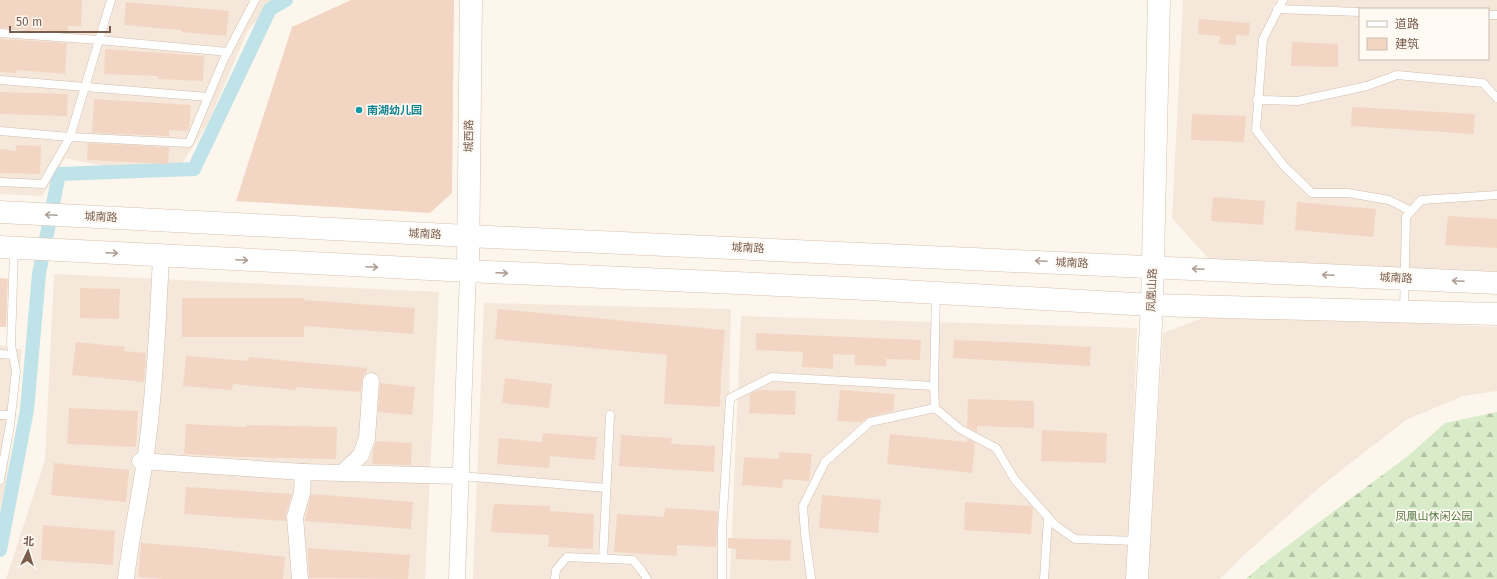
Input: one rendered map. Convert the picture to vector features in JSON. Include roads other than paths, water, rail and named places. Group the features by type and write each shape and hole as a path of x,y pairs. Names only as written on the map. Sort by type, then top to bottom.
{"main road":[{"name":"城西路","path":"468,272 471,0"},
{"name":"凤凰山路","path":"1137,579 1152,305 1159,0"},
{"name":"城南路","path":"11,213 468,236 1153,266 1497,283"},
{"path":"7,248 468,272 868,288 1152,305 1497,314"}],"street":[{"path":"126,579 156,354 161,256"},
{"path":"457,579 468,272"},
{"path":"342,473 361,455 366,438 371,381"},
{"path":"142,461 302,472 460,476"},
{"path":"300,579 296,517 302,493 302,472"}],"lane":[{"path":"0,182 43,184 70,137 111,0"},
{"path":"0,131 70,137 189,143 252,0"},
{"path":"1283,0 1277,9 1263,39 1257,100 1256,130 1284,166 1312,192 1348,193 1389,200 1411,211"},
{"path":"1277,9 1359,12"},
{"path":"0,34 98,40 228,52"},
{"path":"1257,100 1298,101 1367,86 1397,75 1483,83 1497,98"},
{"path":"0,80 208,97"},
{"path":"1404,312 1406,217 1421,200 1497,195"},
{"path":"0,480 11,415 16,371 11,345 7,248"},
{"path":"936,293 934,386 936,408 960,429 996,448 1015,480 1055,525 1075,539 1139,541"},
{"path":"0,354 13,355"},
{"path":"722,579 722,530 730,398 772,376 934,386"},
{"path":"811,579 803,506 825,462 870,422 936,408"},
{"path":"0,415 11,415"},
{"path":"603,559 610,415"},
{"path":"460,476 606,488"},
{"path":"1044,579 1048,518"},
{"path":"555,579 556,570 567,557 633,560 642,571 646,579"}],"waterway":[{"path":"0,550 27,410 39,274 59,174 194,169 270,9 286,0"}],"place":[{"name":"南湖幼儿园","path":"359,110"}],"park label":[{"name":"凤凰山休闲公园","path":"1434,516"}]}
